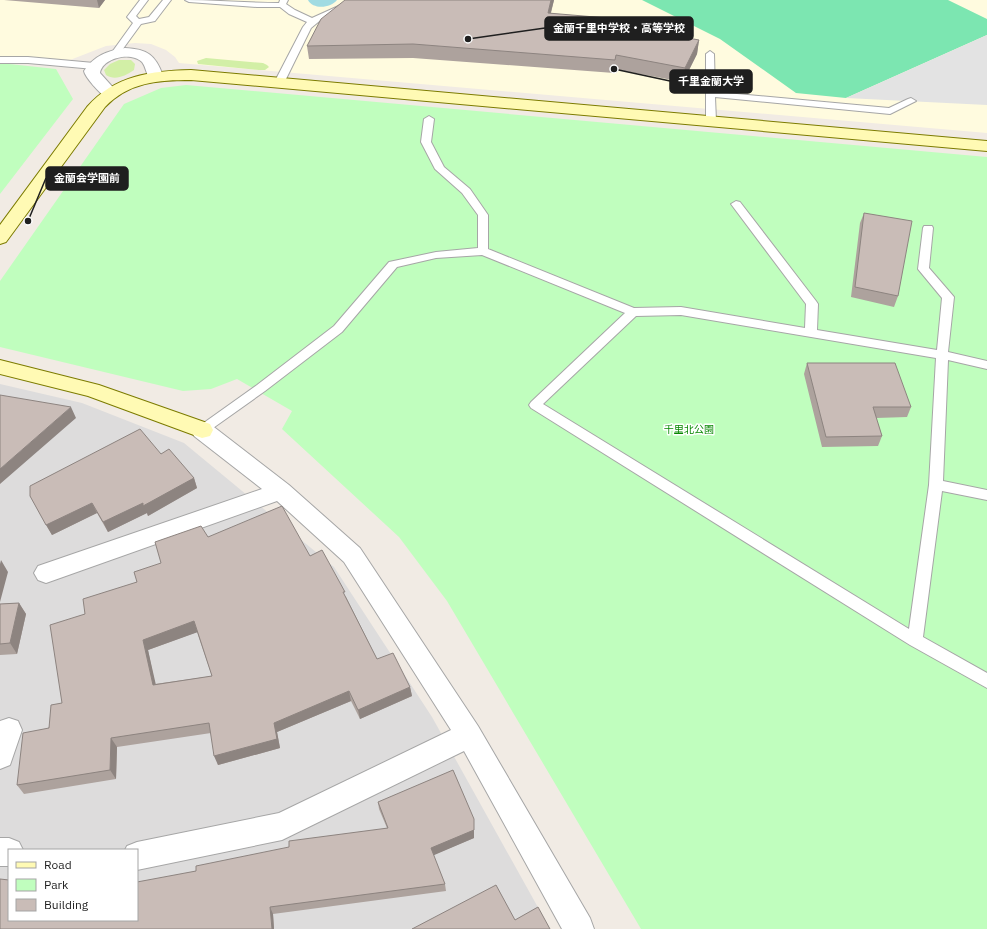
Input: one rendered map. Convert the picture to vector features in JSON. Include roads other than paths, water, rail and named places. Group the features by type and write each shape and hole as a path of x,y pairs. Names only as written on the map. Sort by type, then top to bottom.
{"street":[{"path":"110,93 92,74 92,70 99,61 114,55 132,53 146,58 155,76"},
{"path":"0,238 93,110 110,93 132,82 155,76 191,76 279,83 987,146"},
{"path":"0,367 92,390 202,430 282,491 352,555 469,735 579,929"},
{"path":"46,574 282,491"},
{"path":"0,756 9,730"},
{"path":"138,856 282,826 469,735"}],"lane":[{"path":"138,22 131,17 144,0"},
{"path":"114,55 138,22 152,19 167,0"},
{"path":"189,0 257,5 283,2 292,12 313,21"},
{"path":"279,83 307,27 313,21 327,13 356,3"},
{"path":"710,54 711,121"},
{"path":"0,60 28,60 94,66"},
{"path":"711,94 890,111 911,101"},
{"path":"429,119 426,142 440,169 466,191 483,215 484,251"},
{"path":"736,204 812,304 811,333"},
{"path":"915,640 936,485 942,355 948,297 923,269 928,228"},
{"path":"202,430 261,388 338,329 393,264 436,255 484,251 633,312 681,311 942,355 987,365"},
{"path":"633,312 535,405 915,640 987,681"},
{"path":"936,485 987,495"}],"water":[{"path":"308,0 337,0 331,5 318,7 310,3"}],"place":[{"name":"金蘭千里中学校・高等学校","path":"468,39"},
{"name":"千里金蘭大学","path":"614,69"},
{"name":"金蘭会学園前","path":"28,221"}],"park label":[{"name":"千里北公園","path":"689,429"}]}
